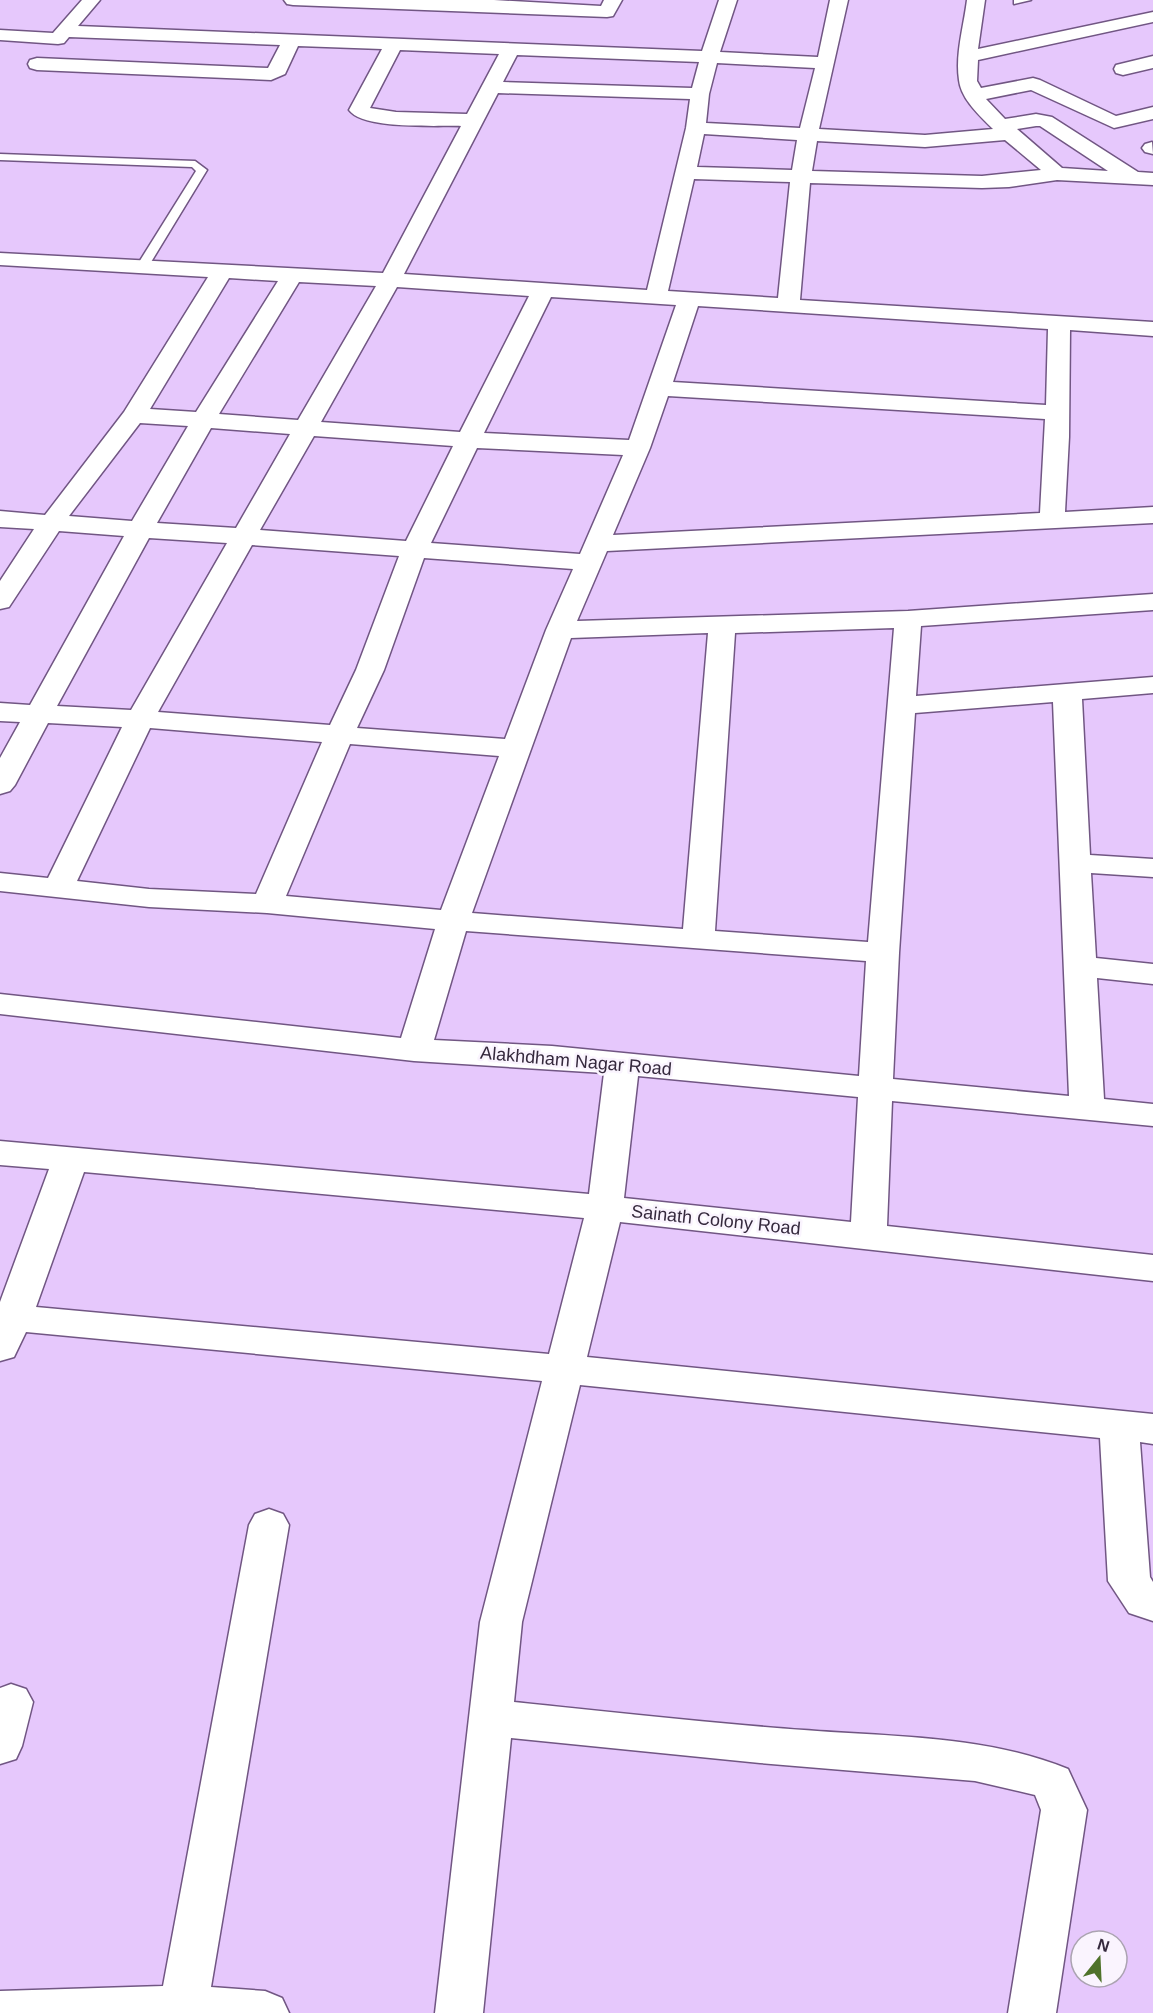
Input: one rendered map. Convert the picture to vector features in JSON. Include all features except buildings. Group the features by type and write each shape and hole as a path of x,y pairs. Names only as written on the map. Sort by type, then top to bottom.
{"street":[{"path":"23,80 91,0"},
{"path":"293,0 610,6 593,52"},
{"path":"656,297 696,128 700,94 709,57 728,0"},
{"path":"788,306 796,208 808,133 839,0"},
{"path":"976,0 968,81 980,105 1057,174"},
{"path":"969,56 1153,17"},
{"path":"0,35 292,40 826,63"},
{"path":"38,64 272,74 278,70 292,40"},
{"path":"394,44 359,110 364,114 382,117 474,120"},
{"path":"59,887 140,719 390,280 511,49"},
{"path":"1123,69 1153,62"},
{"path":"975,95 1033,84 1114,122 1153,113"},
{"path":"491,87 700,94"},
{"path":"696,128 925,141 954,140 1036,120 1045,121 1143,178"},
{"path":"685,173 982,182 1009,181 1057,174 1143,178"},
{"path":"0,259 293,274 1153,329"},
{"path":"0,601 52,522 134,414 222,272"},
{"path":"0,785 141,528 204,419 293,274"},
{"path":"267,904 370,670 415,549 543,290"},
{"path":"414,1050 453,921 560,630 638,448 689,300"},
{"path":"1052,520 1059,323"},
{"path":"658,388 1057,413"},
{"path":"134,414 470,440 638,448"},
{"path":"0,519 415,549 592,553 1052,520 1153,515"},
{"path":"560,630 908,619 1153,602"},
{"path":"868,1236 883,953 908,619"},
{"path":"698,939 722,625"},
{"path":"902,706 1153,685"},
{"path":"1067,691 1086,1108"},
{"path":"0,711 140,719 518,749"},
{"path":"1075,863 1153,868"},
{"path":"0,882 149,898 267,904 453,921 883,953"},
{"path":"1080,966 1153,974"},
{"name":"Alakhdham Nagar Road","path":"0,1004 414,1050 552,1057 1153,1115"},
{"path":"0,1153 605,1208 622,1064"},
{"path":"71,1158 6,1333 564,1369 1136,1427 1129,1581 1144,1601 1153,1604"},
{"name":"Sainath Colony Road","path":"459,2013 501,1622 605,1208 1153,1268"},
{"path":"183,2007 269,1525"},
{"path":"0,1746 11,1702"},
{"path":"491,1718 760,1745 975,1762 1030,1773 1052,1782 1064,1810 1032,2013"},
{"path":"0,2013 183,2007 265,2013"}],"lane":[{"path":"0,157 195,164 202,170 142,267"}]}
